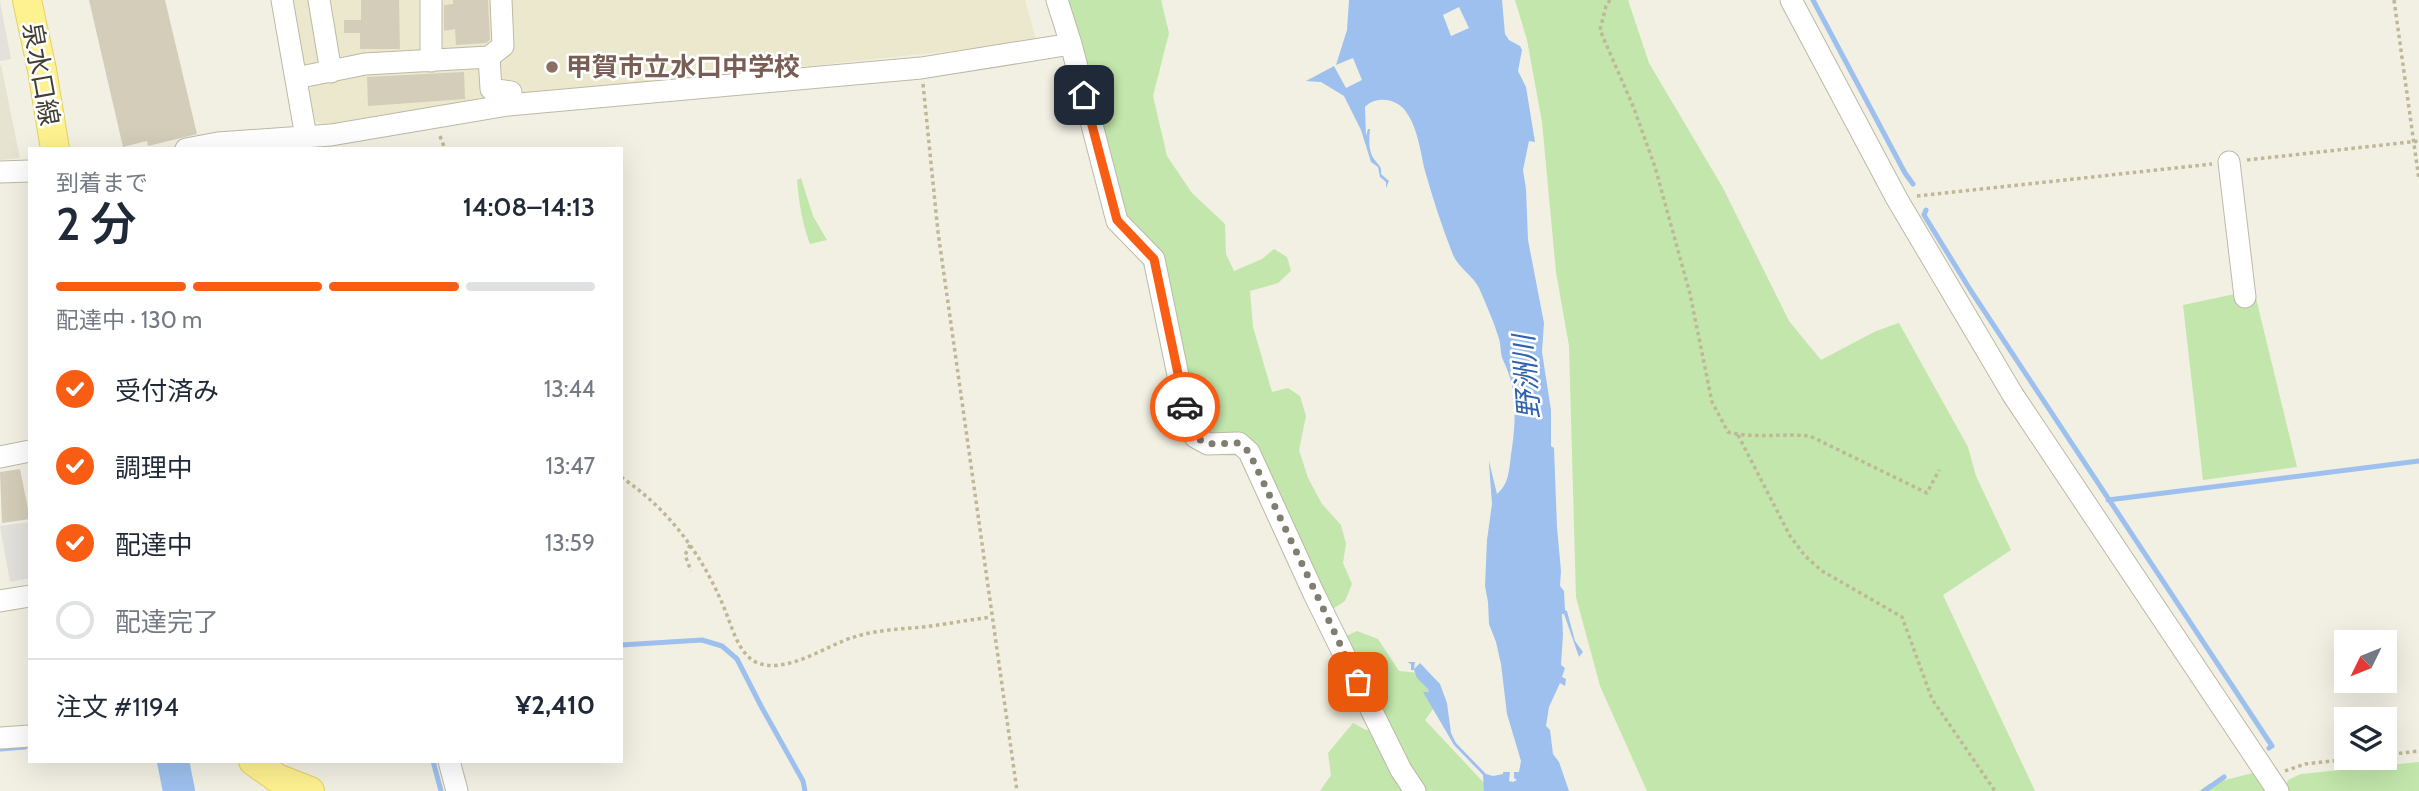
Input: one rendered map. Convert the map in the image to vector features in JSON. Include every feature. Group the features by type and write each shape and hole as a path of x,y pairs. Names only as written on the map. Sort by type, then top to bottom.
{"main road":[{"name":"泉水口線","path":"27,0 55,147"},
{"path":"256,763 278,778 310,791"}],"street":[{"path":"282,0 306,137"},
{"path":"319,0 331,72"},
{"path":"430,61 431,0"},
{"path":"296,78 365,64 489,57 503,46 501,0"},
{"path":"1057,0 1117,220 1154,259 1186,414 1195,437 1208,444 1239,443 1249,452 1360,688 1401,770 1415,791"},
{"path":"1791,0 1898,199 2013,395 2274,785"},
{"path":"199,147 306,137 333,142 508,105 921,68 1071,44"},
{"path":"489,57 491,89 511,92"},
{"path":"2229,162 2245,297"},
{"path":"0,172 28,171"},
{"path":"0,457 28,451"},
{"path":"0,601 28,596"},
{"path":"0,738 28,736"},
{"path":"450,763 457,791"}],"path":[{"path":"1610,0 1600,30 1633,106 1655,167 1690,294 1712,402 1728,432 1738,435 1811,436 1927,494 1939,470"},
{"path":"2394,0 2417,142 2419,180"},
{"path":"921,68 938,232 1017,791"},
{"path":"1898,199 2417,142"},
{"path":"1738,435 1790,536 1805,556 1822,571 1902,617 1932,699 1996,791"},
{"path":"623,479 659,506 680,529 718,592 746,655 758,663 792,662 858,635 991,617"},
{"path":"690,545 685,555 691,571"},
{"path":"2397,754 2419,751"},
{"path":"2274,785 2305,764 2334,761"}],"shaded area":[{"name":"甲賀市立水口中学校","path":"290,0 1025,0 1037,42 478,101 326,126 312,119"},
{"path":"0,2 11,59 0,61"},
{"path":"1,65 20,158 0,160"},
{"path":"28,522 28,578 10,582 0,526"}],"green space":[{"path":"1052,0 1161,0 1169,33 1153,96 1167,156 1192,193 1225,224 1226,254 1234,271 1262,259 1274,249 1287,257 1291,271 1278,283 1250,291 1253,327 1272,392 1288,388 1300,396 1306,416 1299,450 1308,478 1322,504 1341,525 1346,544 1343,563 1352,584 1345,601 1331,610 1249,456 1215,455 1196,449 1142,259 1125,245 1109,177"},
{"path":"1515,0 1628,0 1649,63 1723,188 1789,321 1821,360 1876,331 1899,323 1968,447 1976,476 2011,550 1943,595 2035,791 1647,791 1600,686 1576,597 1569,346 1556,272 1542,122 1527,40"},
{"path":"801,178 813,216 827,240 810,244 799,196 797,180"},
{"path":"2254,290 2297,467 2203,480 2183,305"},
{"path":"1357,631 1378,639 1399,671 1419,673 1438,702 1425,720 1485,784 1485,791 1320,791 1331,775 1328,753 1353,723 1366,730 1373,729 1340,639"},
{"path":"2419,762 2419,791 2283,791 2288,780 2301,774 2340,770 2397,770 2397,764"},
{"path":"2257,772 2270,791 2199,791 2209,784"}],"water":[{"name":"野洲川","path":"1349,0 1502,0 1505,34 1522,50 1518,71 1526,87 1535,142 1529,141 1523,170 1528,240 1544,323 1542,352 1551,410 1551,446 1554,448 1560,586 1564,591 1565,610 1575,641 1583,652 1579,657 1562,614 1561,665 1565,668 1562,677 1566,679 1565,686 1560,683 1549,707 1546,726 1550,730 1553,754 1559,762 1569,791 1484,791 1483,775 1454,745 1423,692 1429,692 1428,689 1407,662 1415,662 1414,669 1420,663 1440,684 1447,703 1451,733 1456,743 1486,774 1493,776 1510,772 1509,781 1517,780 1514,778 1514,772 1519,772 1521,761 1507,714 1501,664 1489,624 1485,586 1492,504 1489,461 1497,494 1508,476 1513,443 1515,406 1511,383 1502,357 1500,341 1479,288 1453,255 1441,224 1409,116 1400,105 1384,100 1374,101 1365,107 1366,136 1370,129 1371,152 1381,168 1381,174 1389,181 1386,188 1386,182 1380,177 1378,167 1371,162 1361,130 1344,96 1321,82 1306,81 1334,66 1346,88 1362,80 1353,58 1336,65 1347,30","holes":["1459,7 1469,28 1451,36 1443,15"]}],"building":[{"path":"89,0 165,0 197,134 148,146 147,141 123,147"},
{"path":"361,0 399,0 400,49 360,49 360,33 344,33 344,20 361,20"},
{"path":"453,0 488,0 490,40 486,43 456,45 455,29 444,31 444,5 453,4"},
{"path":"464,72 465,99 368,106 367,77"},
{"path":"20,469 28,519 2,523 0,472"}],"waterway":[{"path":"1813,0 1913,184"},
{"path":"1926,210 1924,215 1971,291 2272,746 2269,748"},
{"path":"2108,500 2419,461"},
{"path":"623,645 702,640 722,646 737,659 803,781 805,791"},
{"path":"0,749 25,747"},
{"path":"173,763 179,791"},
{"path":"434,763 441,791"},
{"path":"2204,791 2224,777"}],"way so far":[{"path":"1185,407 1195,437 1208,444 1239,443 1249,452 1358,682"}],"place":[{"name":"甲賀市立水口中学校","path":"552,67"}],"route":[{"path":"1084,95 1117,220 1154,259 1185,407"}]}
